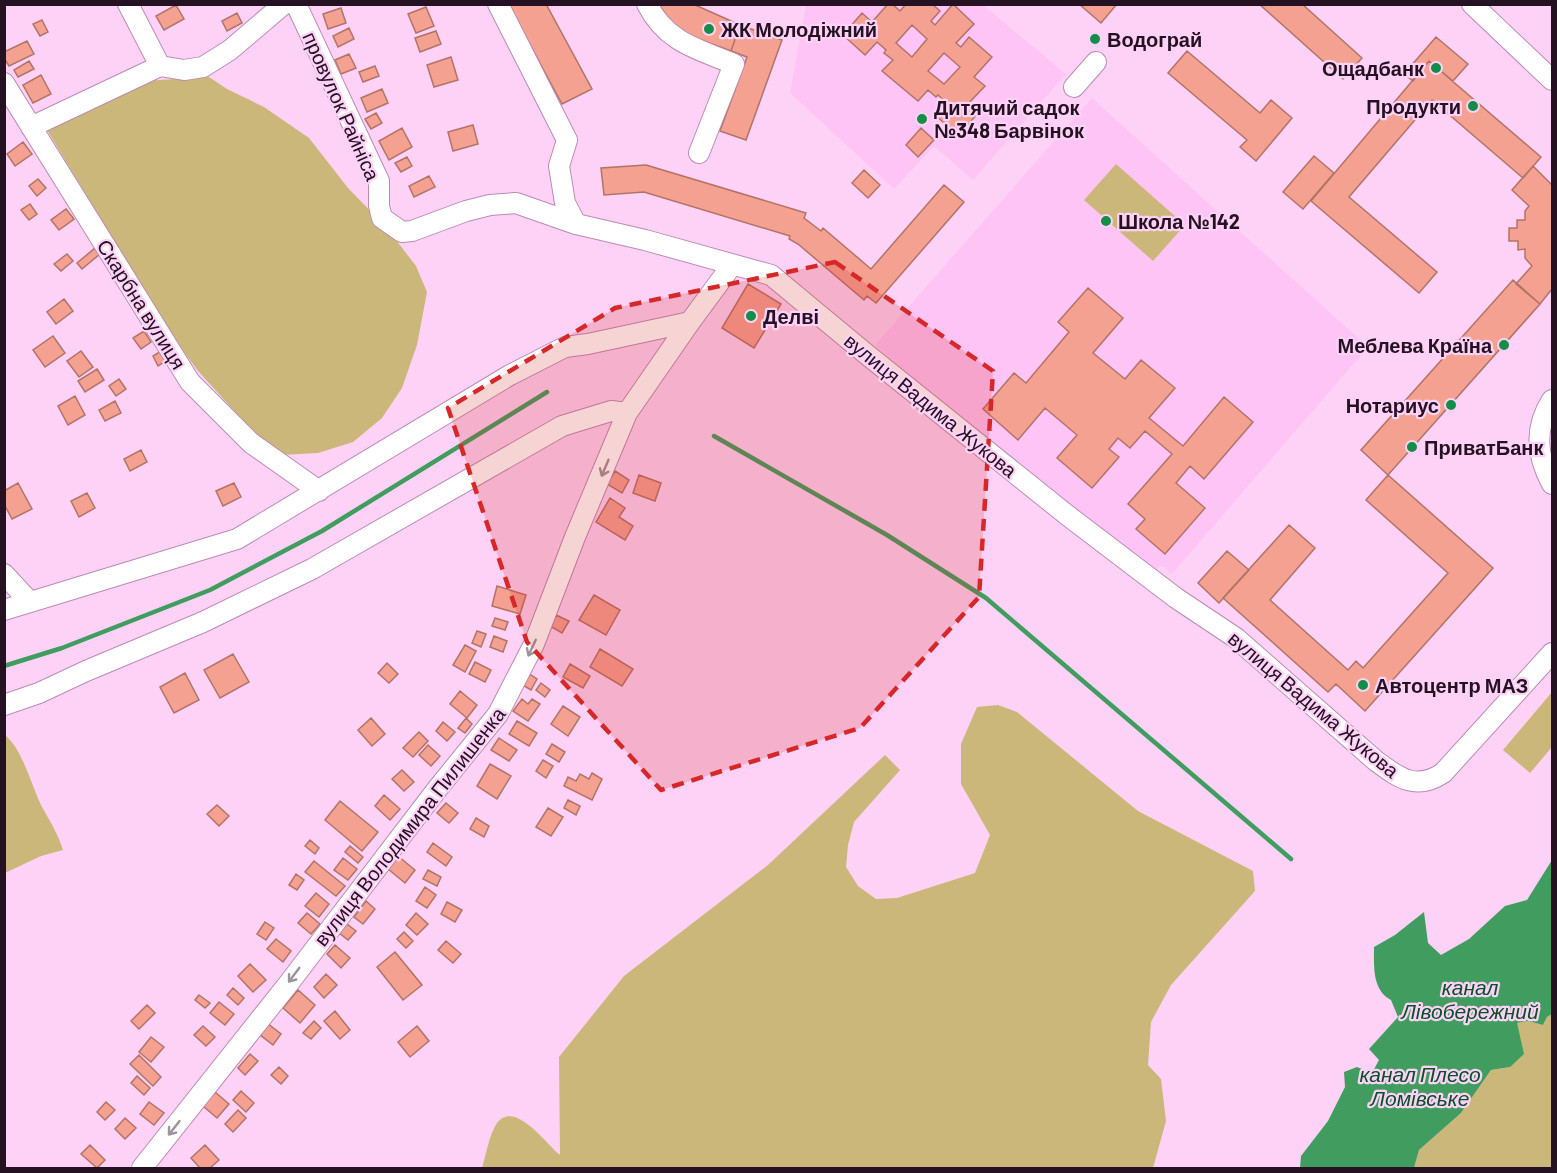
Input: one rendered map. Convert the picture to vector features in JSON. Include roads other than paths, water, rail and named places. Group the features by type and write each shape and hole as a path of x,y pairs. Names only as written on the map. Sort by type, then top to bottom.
{"street":[{"path":"128,4 159,66"},
{"path":"31,127 159,66 184,70 203,67 230,50 284,4"},
{"name":"провулок Райніса","path":"296,4 379,182 379,206 382,218 393,227 402,232 412,231 490,205 516,203 576,224"},
{"path":"498,4 567,140 559,166 565,203 576,224"},
{"path":"647,4 653,17 663,29 682,43 734,64 699,153"},
{"path":"1472,4 1552,80"},
{"path":"1074,87 1096,62"},
{"name":"Скарбна вулиця","path":"4,83 190,382 251,443 319,491"},
{"name":"вулиця Вадима Жукова","path":"576,224 645,240 771,275 1067,515 1176,598 1236,638 1376,761 1398,777 1424,783 1443,773 1552,653"},
{"name":"вулиця Володимира Пилишенка","path":"142,1168 498,714 534,644 575,537 627,413 732,265"},
{"path":"4,610 237,539 510,375 565,347 690,322"},
{"path":"1552,400 1540,423 1538,439 1540,456 1552,484"},
{"path":"4,705 39,693 203,622 312,569 562,426 611,411 627,413"},
{"path":"4,574 30,602"}],"water":[{"path":"1552,860 1552,1014 1547,1017 1543,1025 1528,1021 1517,1023 1524,1054 1510,1067 1491,1070 1461,1113 1419,1150 1414,1168 1300,1168 1301,1156 1328,1121 1345,1087 1344,1072 1357,1067 1372,1073 1379,1060 1369,1049 1398,1017 1391,1000 1385,996 1377,984 1374,947 1395,935 1424,912 1428,943 1441,955 1469,939 1505,906 1527,900"}],"waterway":[{"path":"4,666 62,648 210,590 322,531 547,392"},
{"path":"714,436 887,535 986,598 1291,859"}],"place":[{"name":"ЖК Молодіжний","path":"709,29"},
{"name":"Водограй","path":"1095,39"},
{"name":"Ощадбанк","path":"1436,68"},
{"name":"Продукти","path":"1473,106"},
{"name":"Дитячий садок №348 Барвінок","path":"922,119"},
{"name":"Школа №142","path":"1106,221"},
{"name":"Делві","path":"751,316"},
{"name":"Меблева Країна","path":"1504,345"},
{"name":"Нотариус","path":"1451,405"},
{"name":"ПриватБанк","path":"1412,447"},
{"name":"Автоцентр МАЗ","path":"1363,685"}],"water label":[{"name":"канал Лівобережний","path":"1470,998"},
{"name":"канал Плесо Ломівське","path":"1420,1085"}]}
